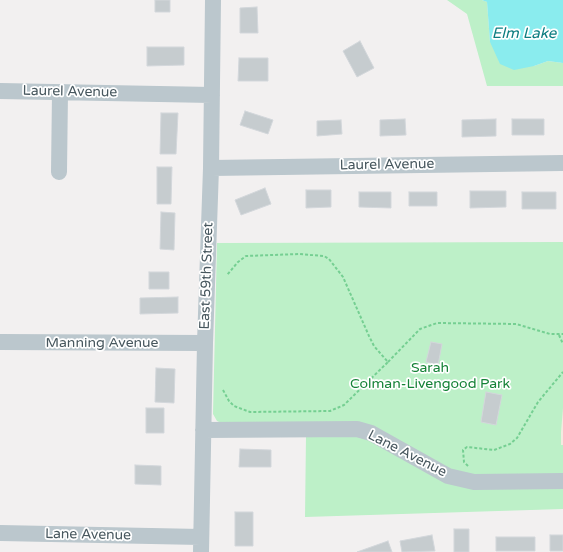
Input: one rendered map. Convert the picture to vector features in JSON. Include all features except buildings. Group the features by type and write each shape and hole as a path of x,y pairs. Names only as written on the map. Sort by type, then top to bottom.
{"street":[{"name":"East 59th Street","path":"201,545 205,343 211,168 213,0"},
{"name":"Laurel Avenue","path":"0,91 212,95"},
{"path":"59,172 60,92"},
{"name":"Laurel Avenue","path":"211,168 563,163"},
{"name":"Manning Avenue","path":"0,342 205,343"},
{"name":"Lane Avenue","path":"203,430 358,429 371,433 448,476 474,482 563,481"},
{"name":"Lane Avenue","path":"0,533 201,545"}],"path":[{"path":"227,275 235,264 246,256 299,254 324,256 329,259 343,277 374,346 388,362"},
{"path":"223,390 228,401 234,406 250,412 330,411 344,405 420,330 436,323 516,324 550,334 563,334"},
{"path":"559,335 563,344"},
{"path":"472,471 464,462 463,450 467,447 494,450 510,444 517,438 538,402 563,372"}],"green space":[{"path":"447,0 482,0 487,2 490,42 534,66 548,61 563,63 563,86 487,86 467,14"},
{"name":"Sarah Colman-Livengood Park","path":"563,242 563,509 305,517 306,435 224,424 217,421 213,414 217,243"}],"sand":[{"path":"563,408 563,445 561,445 561,432"}],"water":[{"name":"Elm Lake","path":"482,0 563,0 563,63 548,61 534,66 514,70 500,64 490,42 487,2"}]}
